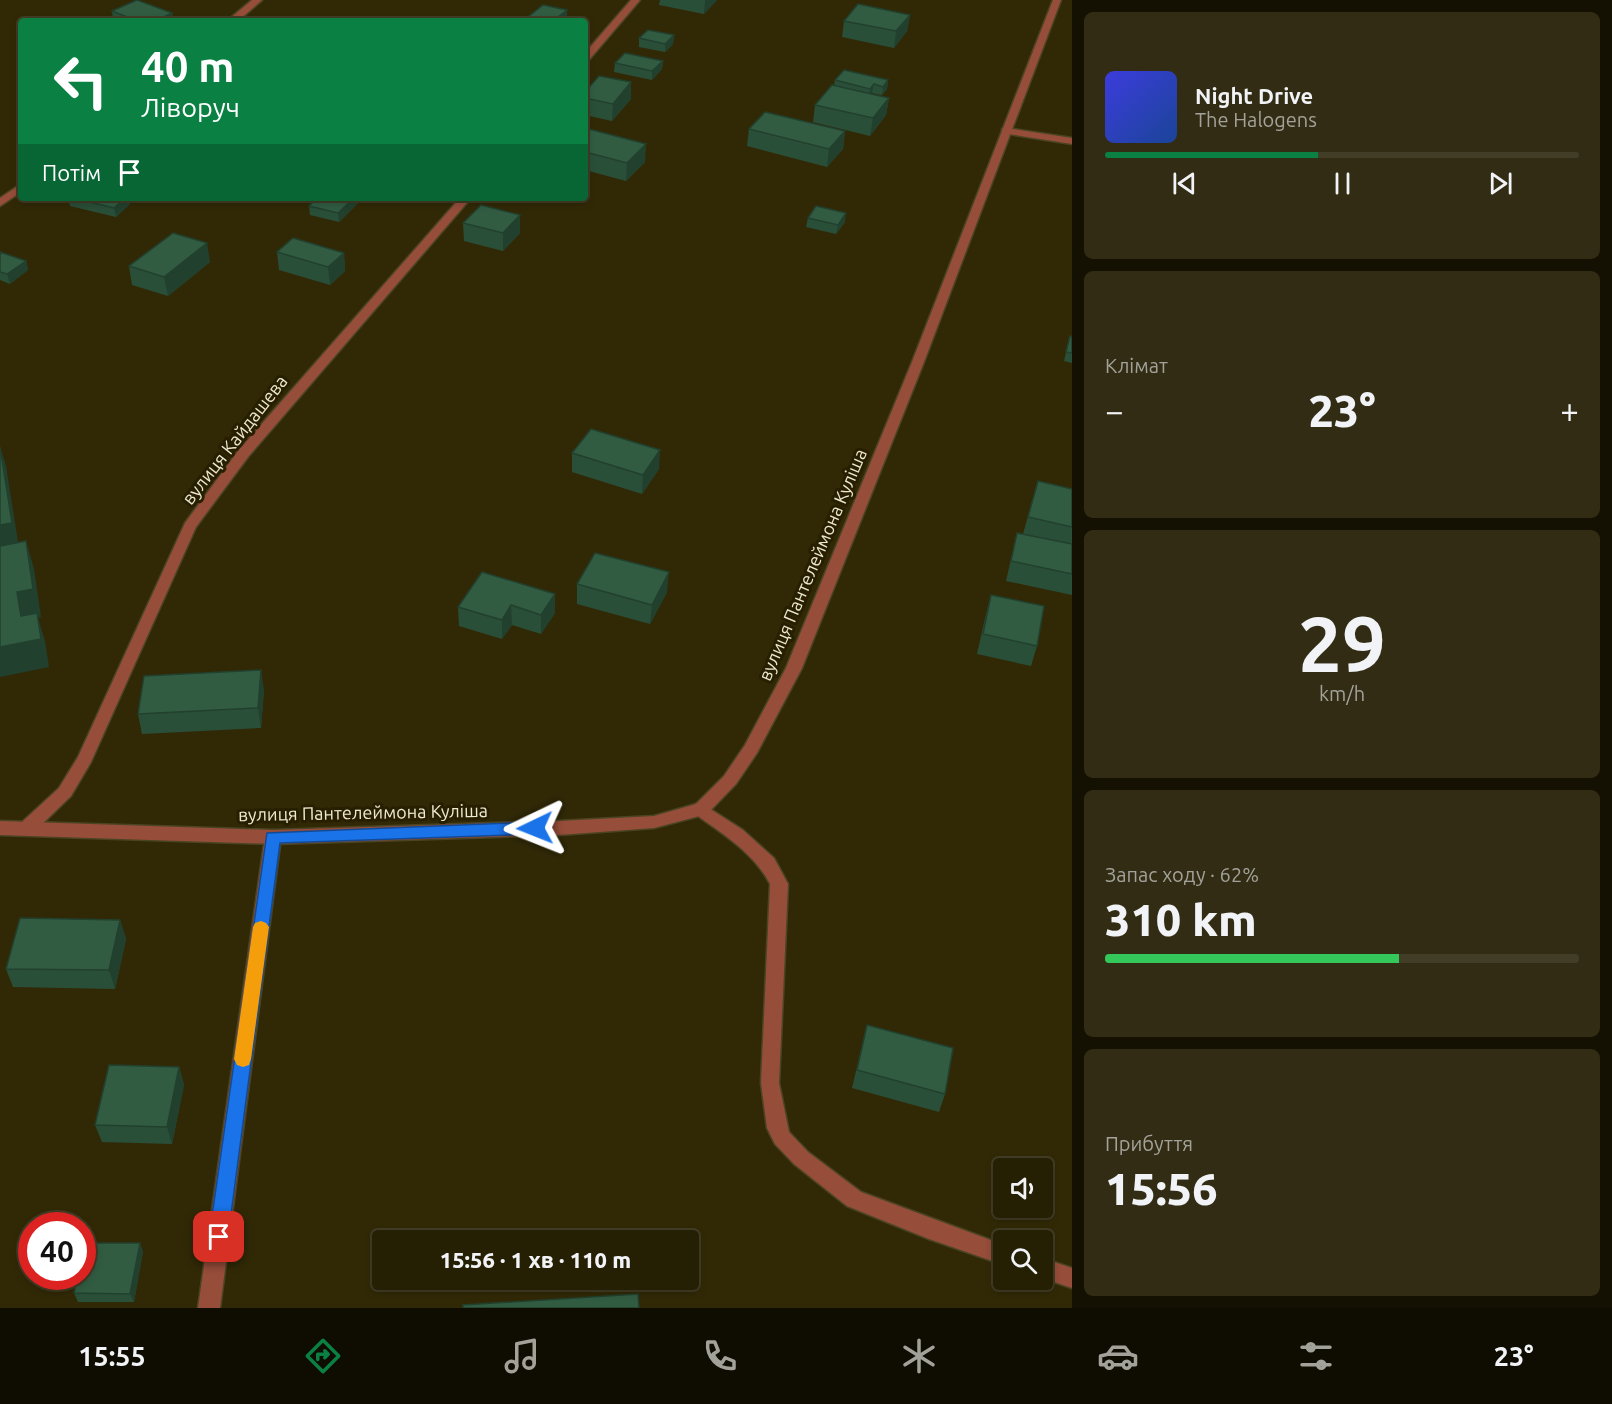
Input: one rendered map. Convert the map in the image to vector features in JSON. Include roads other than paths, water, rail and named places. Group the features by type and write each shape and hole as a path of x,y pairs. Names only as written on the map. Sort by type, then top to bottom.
{"street":[{"path":"236,18 258,0"},
{"path":"588,56 636,0"},
{"name":"вулиця Пантелеймона Куліша","path":"0,828 28,827 273,837 559,828 654,822 701,809 730,780 751,749 794,668 918,362 1057,0"},
{"path":"1006,131 1072,141"},
{"path":"0,203 18,189"},
{"name":"вулиця Кайдашева","path":"28,827 65,792 86,758 190,526 243,454 463,201"},
{"path":"701,809 737,835 768,863 779,884 770,1083 777,1128 782,1138 801,1158 854,1199 928,1229 993,1251"},
{"path":"209,1308 273,837"},
{"path":"1053,1272 1072,1278"}]}
